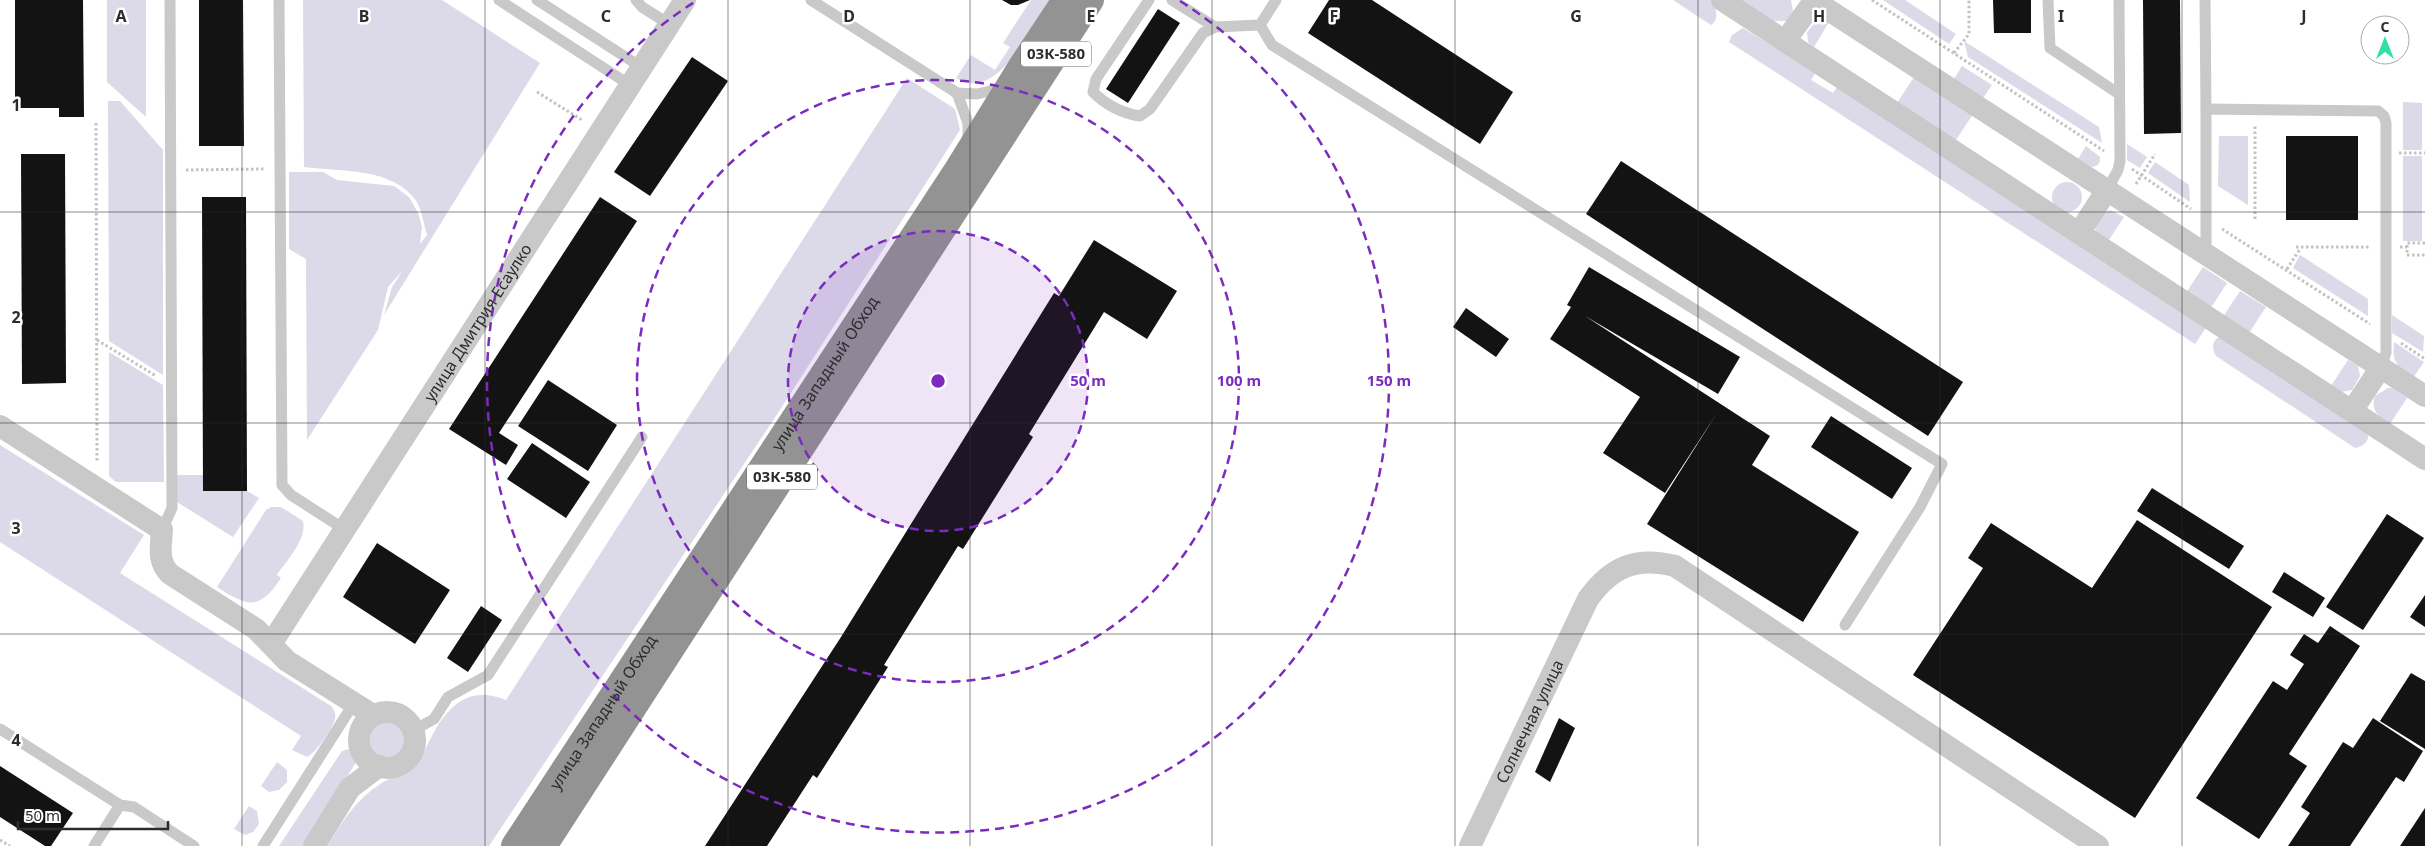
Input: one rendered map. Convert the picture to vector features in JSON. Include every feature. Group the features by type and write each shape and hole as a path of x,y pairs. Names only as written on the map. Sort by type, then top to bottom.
{"highway":[{"name":"улица Западный Обход","path":"515,846 967,156 1010,85 1066,0"},
{"name":"улица Западный Обход","path":"543,846 1090,0"}],"street":[{"name":"улица Дмитрия Есаулко","path":"271,644 685,0"},
{"path":"1722,0 2425,459"},
{"path":"1785,42 1814,0 2425,396"},
{"path":"2079,234 2116,196"},
{"path":"2352,412 2381,367"},
{"path":"0,426 162,530 160,556 162,566 170,574 256,629 287,661 373,715 392,712 408,721 414,730 415,739 410,756 396,766 379,766 364,756 359,738 362,729 373,715"},
{"name":"Солнечная улица","path":"1470,846 1588,599 1601,581 1616,571 1635,563 1656,561 1675,566 2098,846"},
{"path":"314,846 350,788 379,766"}],"lane":[{"path":"162,530 172,508 170,0"},
{"path":"280,0 282,485 290,495 344,529"},
{"path":"498,0 636,76"},
{"path":"537,0 636,76"},
{"path":"636,0 642,7 669,24"},
{"path":"811,0 957,93 977,94 998,91 1010,85"},
{"path":"1149,0 1096,79 1093,92 1102,101 1122,113 1140,116 1150,109 1203,33 1215,27 1260,25"},
{"path":"1172,0 1215,27"},
{"path":"1260,25 1276,0"},
{"path":"2048,0 2050,48 2119,94"},
{"path":"2116,196 2115,178 2120,161 2119,0"},
{"path":"2205,0 2206,254"},
{"path":"1260,25 1272,45 1942,464 1920,507 1845,625"},
{"path":"957,93 968,123 967,156"},
{"path":"2206,109 2378,111 2384,116 2386,123 2386,334 2385,360 2381,367"},
{"path":"414,730 434,719 448,697 488,675 642,437"},
{"path":"263,846 354,703"},
{"path":"0,729 120,805 134,807 194,846"},
{"path":"94,846 120,805"}],"path":[{"path":"1872,0 2142,175 2206,219 2425,359"},
{"path":"1954,54 1970,34 1969,0"},
{"path":"538,92 582,120"},
{"path":"2255,109 2255,220"},
{"path":"96,123 98,489"},
{"path":"2386,153 2425,153"},
{"path":"2116,196 2142,175 2155,154"},
{"path":"171,170 280,169"},
{"path":"2287,270 2298,248 2407,246 2407,243 2425,243"},
{"path":"2407,246 2407,255 2425,255"},
{"path":"97,340 172,385"},
{"path":"0,840 10,846"}],"shaded area":[{"path":"107,0 146,0 146,117 107,82"},
{"path":"303,0 442,0 540,63 384,315 392,287 403,270 388,287 378,330 307,440 306,259 289,249 289,172 323,172 337,180 394,186 409,197 418,213 422,227 420,244 427,235 417,202 395,182 366,173 304,167"},
{"path":"1031,0 1050,0 1027,38 1006,65 995,75 983,82 968,83 956,78 971,55 995,70 1010,47 1003,43"},
{"path":"1673,0 1711,0 1716,10 1716,20 1711,25"},
{"path":"1740,0 1791,0 1793,12 1786,21 1774,21"},
{"path":"1883,0 1905,0 1956,34 1949,44"},
{"path":"1823,20 1829,22 1814,47 1808,42 1807,32 1814,24"},
{"path":"1743,28 1816,72 1811,80 1833,93 1837,87 2207,326 2195,344 1729,42 1732,35"},
{"path":"1964,41 2099,127 2102,143 1968,57"},
{"path":"1962,66 1992,85 1983,98 1954,79"},
{"path":"1914,77 1973,114 1956,140 1897,103"},
{"path":"907,78 955,109 960,130 776,416 489,846 327,846 351,811 364,796 382,783 407,771 417,762 444,716 452,708 461,701 481,695 506,700"},
{"path":"108,101 120,101 163,150 163,375 109,341"},
{"path":"2403,102 2422,103 2422,150 2403,150"},
{"path":"2219,136 2248,136 2248,205 2218,186"},
{"path":"2127,144 2147,157 2140,168 2127,160"},
{"path":"2086,146 2100,157 2098,165 2092,167 2078,159"},
{"path":"2403,156 2422,156 2422,241 2403,241"},
{"path":"2155,162 2189,185 2190,202 2148,173"},
{"path":"2067,182 2077,187 2082,197 2077,207 2067,212 2057,207 2052,197 2057,187"},
{"path":"2110,210 2124,217 2107,243 2096,232 2095,227 2105,212"},
{"path":"2300,255 2368,299 2368,316 2293,268"},
{"path":"2203,267 2227,283 2210,309 2186,293"},
{"path":"2240,291 2266,307 2249,333 2223,317"},
{"path":"2392,315 2424,336 2423,352 2392,333"},
{"path":"2223,335 2368,431 2366,443 2355,448 2216,356 2213,349 2215,341"},
{"path":"2394,342 2424,362 2413,378 2397,364 2394,355"},
{"path":"109,352 163,385 164,482 116,482 109,476"},
{"path":"2348,360 2358,366 2360,376 2352,390 2341,392 2331,386"},
{"path":"2388,388 2393,388 2407,398 2390,424 2376,413 2374,406 2375,396"},
{"path":"0,445 144,535 120,573 331,706 335,713 334,722 319,746 307,757 292,750 301,736 0,542"},
{"path":"177,475 203,475 203,491 247,491 259,498 233,537 177,502"},
{"path":"271,507 281,507 303,521 302,535 295,550 277,575 281,578 273,589 259,601 245,602 217,587 266,510"},
{"path":"388,722 395,723 401,727 405,733 405,747 401,753 395,757 388,758 381,757 375,753 371,747 370,740 371,733 375,727 381,723"},
{"path":"348,749 356,752 358,759 304,846 279,846 342,751"},
{"path":"277,762 287,770 287,782 279,790 269,792 261,786"},
{"path":"249,806 257,811 259,824 253,832 245,835 234,829"}],"building":[{"path":"15,0 83,0 84,117 59,117 59,108 15,108"},
{"path":"199,0 243,0 244,146 199,146"},
{"path":"1002,0 1030,0 1018,5 1011,5"},
{"path":"1329,0 1372,0 1513,92 1480,144 1308,33"},
{"path":"1993,0 2031,0 2031,33 1994,33"},
{"path":"2143,0 2180,0 2181,133 2144,134"},
{"path":"1158,9 1180,23 1128,103 1106,89"},
{"path":"692,57 728,81 650,196 614,172"},
{"path":"2286,136 2358,136 2358,220 2286,220"},
{"path":"21,154 65,154 66,383 22,384"},
{"path":"1621,161 1963,382 1928,436 1586,214"},
{"path":"202,197 246,197 247,491 203,491"},
{"path":"600,197 637,221 499,433 518,445 506,465 449,429"},
{"path":"1094,240 1177,291 1147,339 1104,312 1029,434 1033,437 963,549 958,546 884,665 888,667 817,778 813,775 767,846 705,846 841,637 1054,293 1059,296"},
{"path":"1589,267 1740,357 1718,394 1585,316 1770,436 1752,465 1859,532 1803,622 1647,524 1717,413 1665,493 1603,453 1640,397 1550,339 1571,307 1567,305"},
{"path":"1466,308 1509,339 1496,357 1453,327"},
{"path":"548,380 617,425 588,471 518,426"},
{"path":"1831,416 1912,468 1892,499 1811,447"},
{"path":"532,443 590,482 566,518 507,479"},
{"path":"2152,488 2244,546 2229,569 2137,511"},
{"path":"2387,514 2424,538 2363,630 2326,607"},
{"path":"2137,520 2272,607 2135,818 1913,675 1983,568 1968,558 1991,523 2092,588"},
{"path":"377,543 450,590 415,644 343,597"},
{"path":"2284,572 2325,598 2313,617 2272,592"},
{"path":"2425,595 2425,627 2410,617"},
{"path":"481,606 502,620 468,672 447,658"},
{"path":"2330,626 2360,646 2289,754 2307,766 2259,839 2196,798 2273,681 2287,690 2304,664 2290,655 2304,634 2318,643"},
{"path":"2411,673 2425,681 2425,749 2380,721"},
{"path":"1559,718 1575,728 1550,782 1535,772"},
{"path":"2373,718 2423,751 2404,782 2396,777 2350,846 2288,846 2310,813 2301,807 2343,742 2353,748"},
{"path":"0,766 73,813 51,846 45,846 0,817"},
{"path":"2425,808 2425,846 2400,846"}]}
